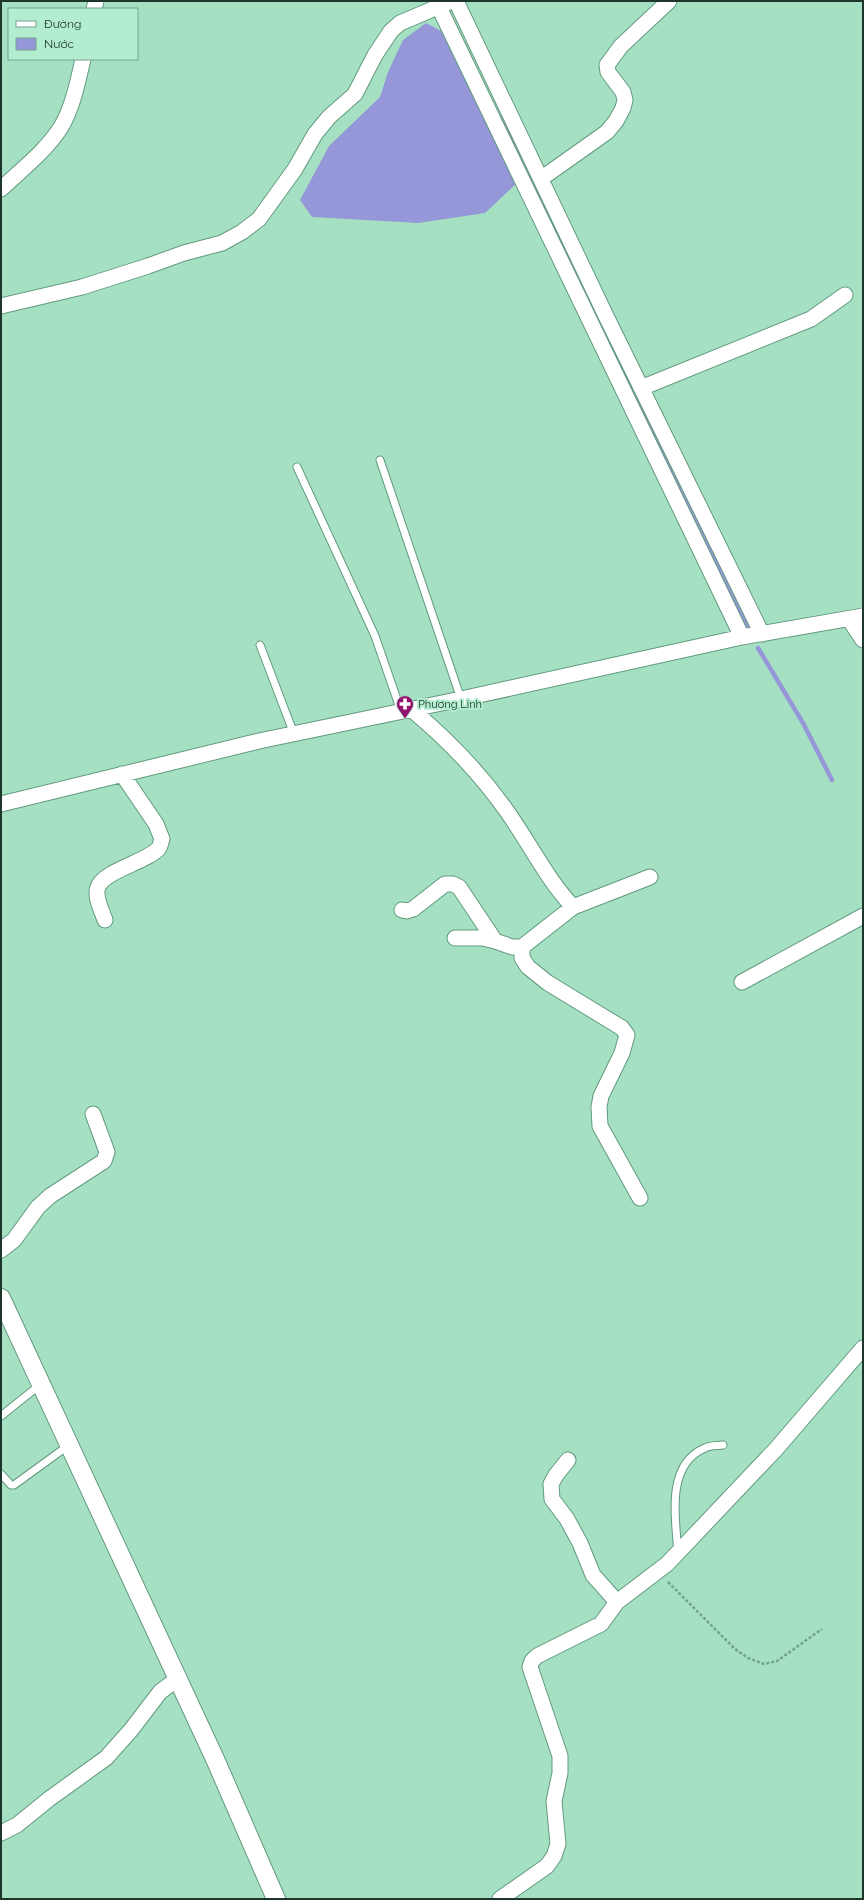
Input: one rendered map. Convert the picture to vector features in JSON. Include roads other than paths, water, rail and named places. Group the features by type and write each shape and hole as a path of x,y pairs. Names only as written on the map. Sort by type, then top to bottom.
{"street":[{"path":"456,1 542,178 641,388 762,634"},
{"path":"542,178 607,132 616,121 623,108 623,92 608,72 608,65 621,46 669,1"},
{"path":"1,306 82,287 184,253 222,243 242,232 259,218 295,169 315,134 329,117 355,94 375,55 391,31 400,23 443,3 742,637"},
{"path":"1,190 29,163 61,127 71,103 83,60"},
{"path":"641,388 811,318 844,295"},
{"path":"1,804 294,734 742,637 856,618 863,640"},
{"path":"406,710 437,731 456,751 505,809 560,893 574,907"},
{"path":"106,920 98,898 98,887 105,878 159,848 162,839 156,824 122,774"},
{"path":"455,938 483,938 512,947 522,947 574,907 650,877"},
{"path":"402,910 407,911 413,909 446,884 453,884 458,887 495,941"},
{"path":"742,982 863,916"},
{"path":"522,947 522,958 528,967 548,983 622,1028 627,1035 622,1053 601,1096 599,1114 600,1126 640,1198"},
{"path":"1,1250 14,1240 38,1207 50,1196 104,1161 107,1152 93,1114"},
{"path":"1,1298 178,1679 276,1899"},
{"path":"500,1899 547,1866 554,1856 558,1844 554,1801 560,1773 560,1756 530,1667 532,1661 538,1656 601,1624 617,1602 657,1572 776,1449 863,1348"},
{"path":"568,1460 551,1484 552,1499 567,1519 577,1537 593,1575 617,1602"},
{"path":"1,1833 17,1825 49,1799 106,1758 131,1730 160,1692 178,1679"}],"lane":[{"path":"380,460 461,699"},
{"path":"297,467 375,636 406,710"},
{"path":"260,645 294,734"},
{"path":"1,1416 41,1384"},
{"path":"1,1474 11,1485 14,1485 69,1445"},
{"path":"678,1551 675,1522 676,1485 687,1461 705,1448 723,1445"}],"water":[{"path":"426,23 451,36 518,182 485,213 418,223 312,217 300,200 329,146 380,97 388,72 403,40"}],"waterway":[{"path":"501,119 750,631"},
{"path":"758,648 803,723 832,780"}],"place":[{"name":"Phương Linh","path":"405,719"}]}
